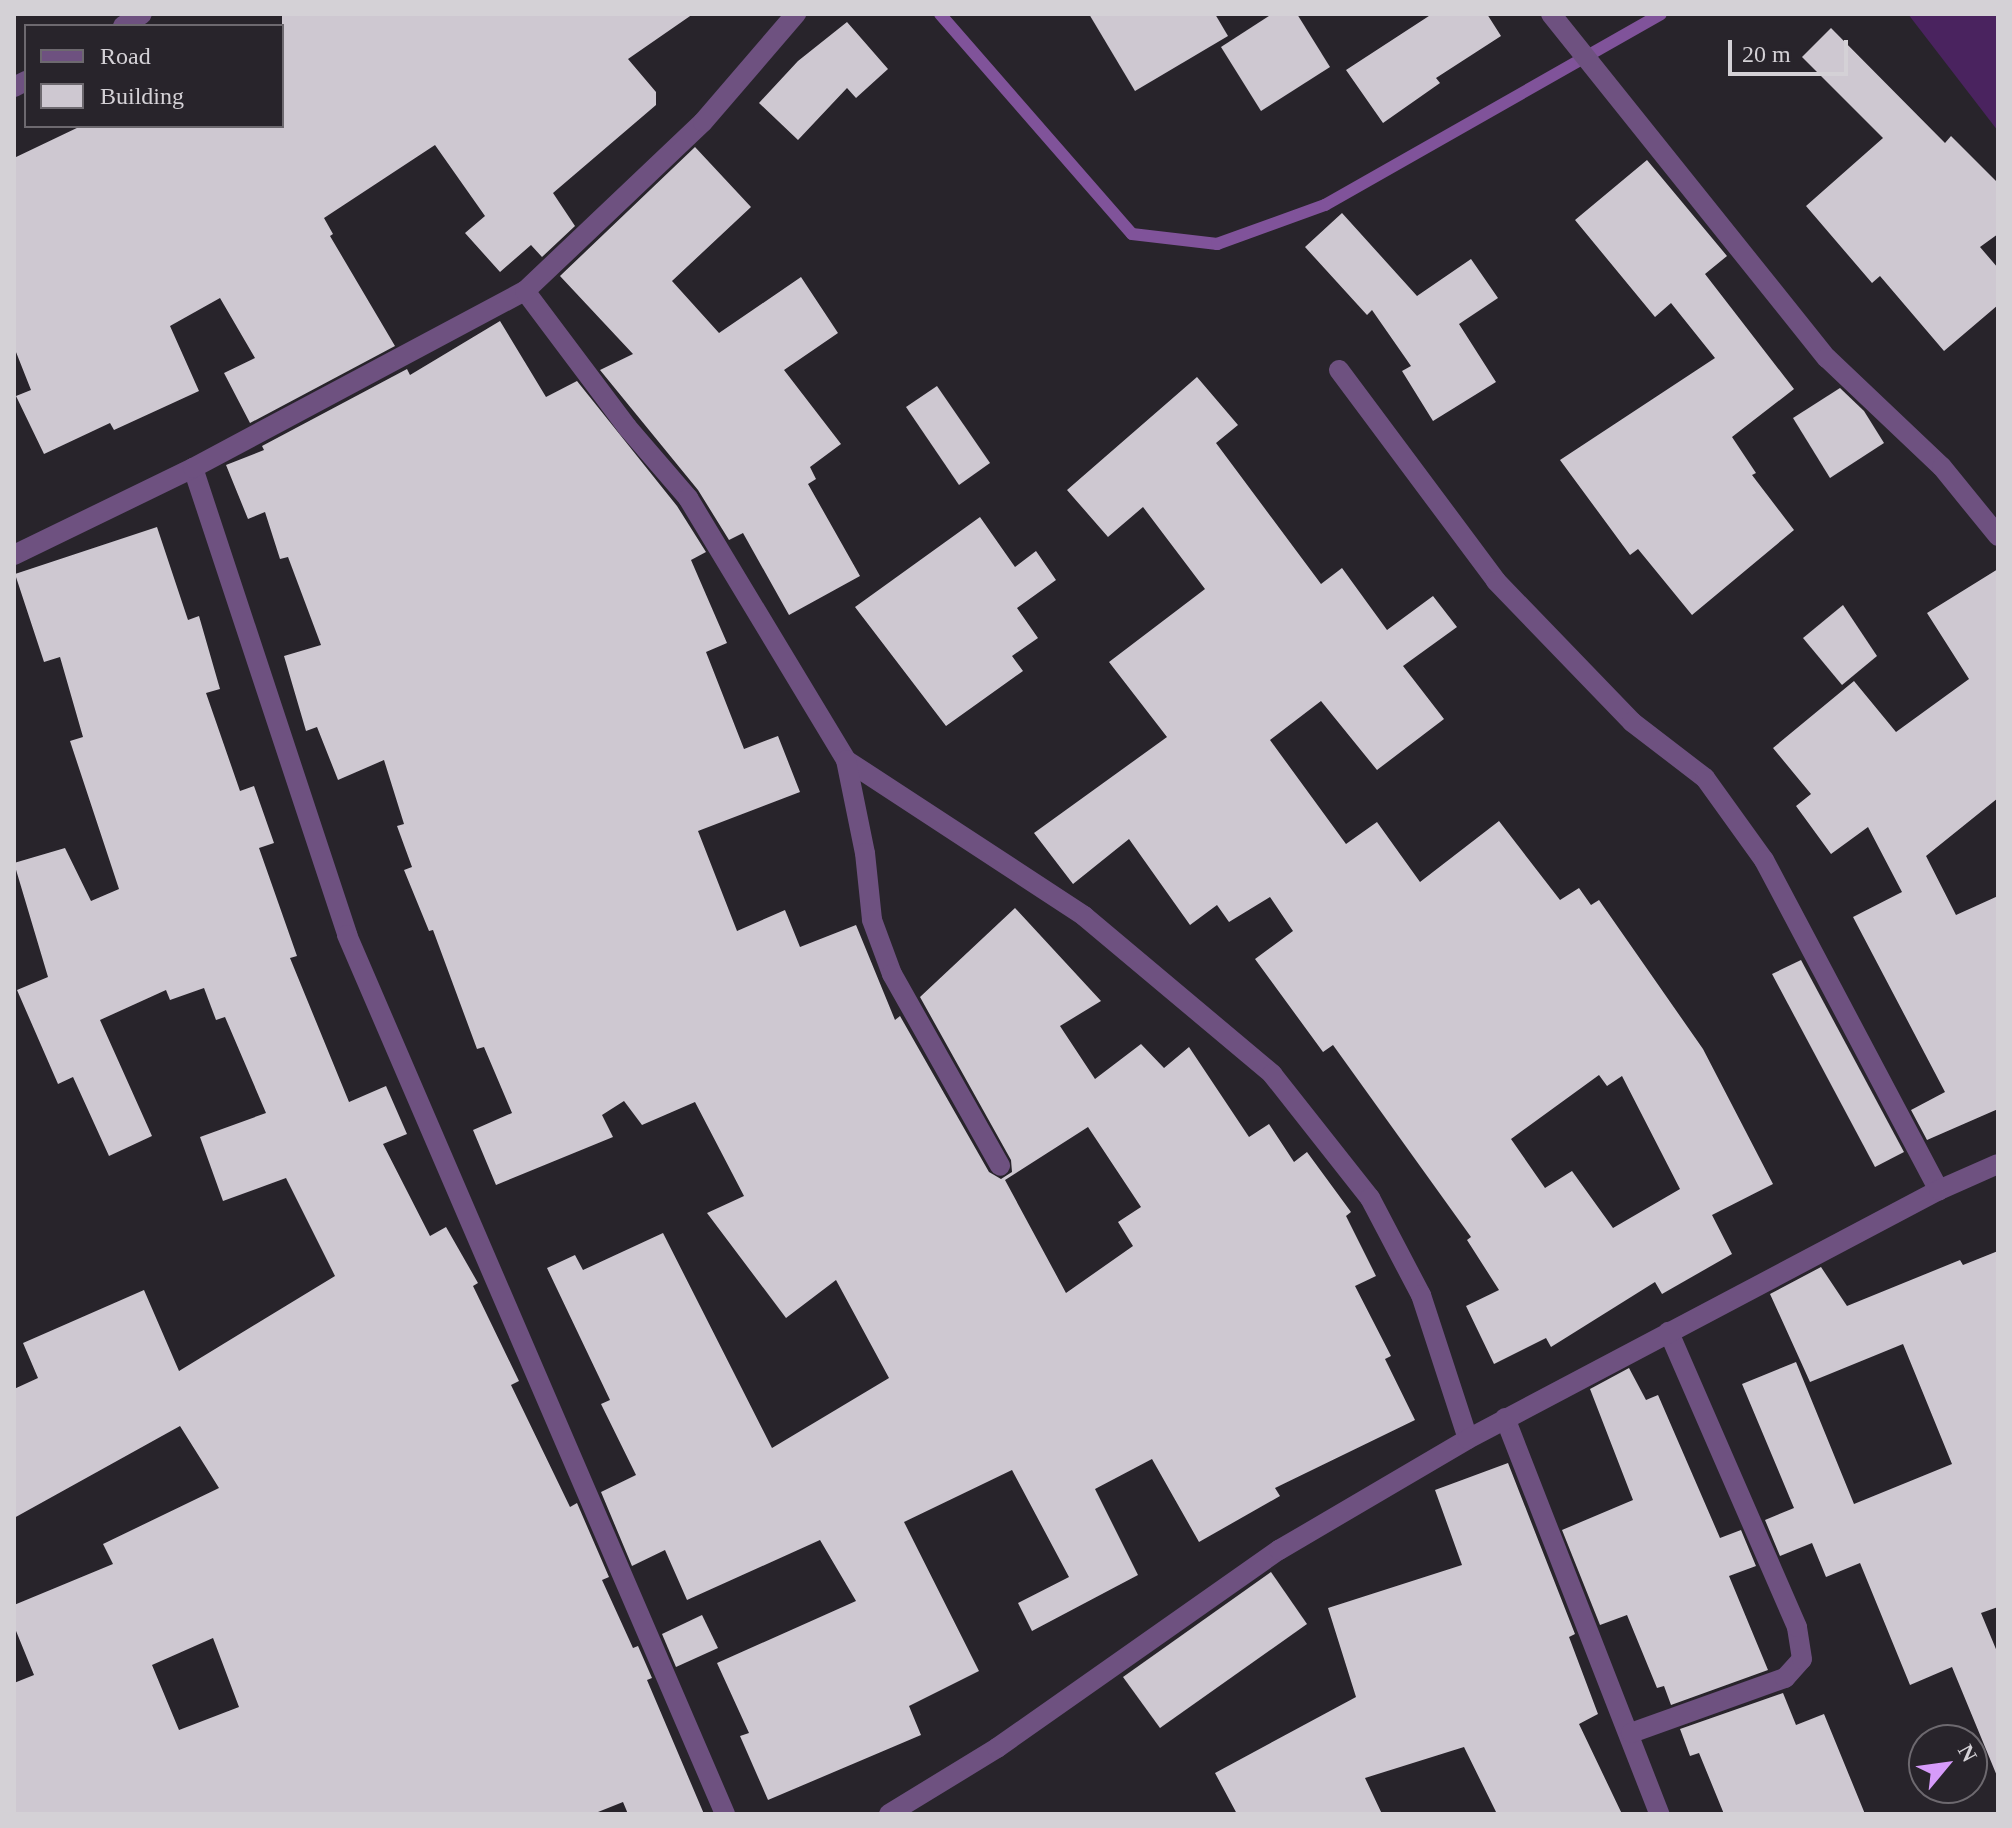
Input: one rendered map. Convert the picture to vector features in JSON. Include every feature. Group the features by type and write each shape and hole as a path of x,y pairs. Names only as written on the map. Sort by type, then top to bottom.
{"street":[{"path":"14,555 193,468 525,291 703,122 796,14"},
{"path":"1551,14 1827,358 1942,467 1998,536"},
{"path":"525,291 627,427 688,498 846,760 865,853 872,920 892,974 1000,1166"},
{"path":"1339,370 1496,581 1632,722 1705,778 1764,860 1939,1190"},
{"path":"193,468 347,935 725,1814"},
{"path":"846,760 1084,916 1272,1074 1370,1198 1421,1295 1468,1439"},
{"path":"889,1814 997,1748 1279,1550 1468,1439 1939,1190 1998,1164"},
{"path":"1631,1733 1785,1678 1802,1659 1797,1627 1669,1332"},
{"path":"1505,1418 1631,1733 1659,1814"}],"shaded area":[{"path":"1908,14 1998,14 1998,131"}],"building":[{"path":"282,14 693,14 628,59 656,92 656,105 553,193 575,226 542,257 531,245 500,272 465,233 485,216 435,145 324,218 333,234 330,236 395,346 250,423 224,373 255,358 220,298 170,326 199,391 114,430 110,423 44,454 16,396 31,390 14,347 14,158 77,128 284,128"},
{"path":"1089,14 1215,14 1228,36 1135,91"},
{"path":"1272,14 1297,14 1330,67 1261,111 1221,47"},
{"path":"1432,14 1487,14 1501,36 1436,78 1440,83 1383,123 1346,70"},
{"path":"847,22 888,69 856,98 847,88 798,140 759,103 798,61"},
{"path":"1831,28 1945,143 1951,136 1998,183 1998,234 1980,247 1998,268 1998,305 1944,351 1880,276 1872,283 1806,206 1883,138 1802,57"},
{"path":"695,147 751,207 672,281 719,333 801,277 838,333 784,370 841,444 810,467 816,479 808,484 860,576 789,615 743,533 729,540 698,490 600,370 633,354 560,276"},
{"path":"1647,160 1727,256 1705,274 1794,389 1732,437 1756,473 1752,475 1794,530 1692,615 1638,549 1630,555 1560,460 1715,358 1671,303 1655,317 1575,220"},
{"path":"1342,213 1417,296 1471,259 1498,298 1459,324 1496,382 1433,421 1402,371 1411,366 1372,310 1367,315 1305,247"},
{"path":"500,321 546,397 577,381 677,506 706,552 691,560 727,643 706,652 744,749 778,736 800,792 698,831 737,931 785,910 800,947 856,925 895,1020 900,1016 989,1172 1001,1179 1012,1172 1011,1160 920,997 1015,908 1101,1001 1060,1026 1095,1079 1141,1044 1164,1068 1189,1047 1249,1137 1269,1124 1294,1162 1307,1152 1351,1212 1346,1216 1376,1276 1355,1286 1391,1356 1385,1359 1415,1420 1275,1488 1280,1496 1199,1542 1152,1459 1095,1489 1138,1575 1032,1631 1018,1603 1069,1577 1012,1470 904,1522 979,1671 909,1706 921,1735 768,1800 740,1736 749,1733 717,1663 856,1601 820,1540 687,1600 665,1550 632,1566 601,1492 636,1475 601,1404 610,1400 547,1268 575,1255 583,1270 663,1233 772,1448 889,1378 836,1280 786,1318 707,1213 744,1196 695,1102 642,1125 624,1101 602,1115 613,1137 496,1185 473,1130 512,1113 484,1047 477,1049 433,930 429,931 404,870 412,867 397,826 404,824 384,760 338,780 317,727 306,731 284,656 321,645 288,557 280,559 265,512 248,519 226,465 264,450 262,446 407,369 410,375","holes":["1088,1127 1141,1207 1118,1222 1133,1246 1066,1293 1005,1180"]},
{"path":"1197,377 1238,425 1216,443 1321,584 1342,568 1387,630 1433,596 1457,627 1403,666 1444,719 1377,770 1321,701 1270,740 1346,844 1377,822 1420,882 1499,821 1560,900 1579,888 1591,905 1599,900 1703,1049 1773,1184 1712,1215 1732,1254 1662,1294 1655,1282 1551,1347 1546,1338 1494,1364 1466,1306 1499,1290 1467,1240 1471,1237 1333,1045 1323,1052 1255,959 1293,931 1270,897 1229,922 1217,905 1190,925 1129,839 1073,884 1034,833 1167,737 1109,662 1205,589 1143,507 1108,537 1067,490","holes":["1599,1075 1607,1086 1622,1076 1680,1189 1613,1228 1572,1171 1545,1188 1511,1139"]},
{"path":"937,386 990,463 959,485 906,407"},
{"path":"1840,388 1864,411 1884,443 1830,478 1793,418"},
{"path":"980,517 1015,567 1036,551 1056,580 1017,608 1038,638 1012,656 1023,671 946,726 855,607"},
{"path":"157,527 188,620 199,616 220,689 206,693 240,791 254,786 274,843 259,848 297,956 290,958 349,1102 386,1086 407,1134 383,1144 430,1236 446,1227 478,1283 473,1286 519,1381 511,1385 570,1507 577,1503 609,1577 602,1580 633,1648 638,1646 652,1678 647,1680 704,1814 628,1814 623,1802 593,1814 14,1814 14,1683 34,1675 14,1626 14,1605 113,1564 103,1544 219,1488 180,1426 14,1518 14,1389 38,1378 23,1343 144,1290 179,1371 335,1276 286,1178 223,1201 200,1137 266,1113 225,1017 216,1020 204,988 170,1000 166,990 100,1020 152,1136 109,1156 73,1077 58,1084 17,990 48,977 14,863 65,848 91,901 119,889 70,741 83,737 60,657 44,662 15,574","holes":["213,1638 239,1707 179,1730 152,1665"]},
{"path":"1998,569 1998,798 1926,856 1956,915 1998,896 1998,1109 1927,1140 1911,1110 1945,1092 1853,917 1902,892 1868,827 1831,854 1796,806 1811,794 1773,748 1854,681 1896,732 1969,679 1927,613"},
{"path":"1843,605 1877,656 1842,685 1803,638"},
{"path":"1801,960 1904,1152 1875,1167 1772,974"},
{"path":"1998,1251 1998,1607 1981,1613 1998,1654 1997,1776 1988,1754 1988,1724 1976,1724 1952,1667 1910,1685 1860,1563 1826,1577 1812,1543 1780,1556 1765,1520 1794,1508 1742,1384 1796,1362 1854,1504 1952,1464 1903,1344 1810,1382 1770,1294 1821,1267 1847,1306 1960,1260 1963,1265"},
{"path":"1629,1368 1646,1400 1658,1395 1720,1538 1741,1530 1756,1566 1729,1576 1768,1670 1671,1705 1664,1686 1657,1688 1627,1615 1600,1625 1562,1530 1633,1500 1590,1389"},
{"path":"1508,1463 1575,1634 1569,1637 1598,1714 1579,1724 1622,1814 1497,1814 1464,1747 1365,1778 1382,1814 1237,1814 1215,1773 1356,1697 1328,1608 1462,1565 1435,1490"},
{"path":"1271,1572 1307,1624 1160,1728 1123,1677"},
{"path":"702,1615 718,1648 676,1667 662,1634"},
{"path":"1783,1693 1796,1725 1824,1714 1865,1814 1724,1814 1699,1753 1690,1756 1680,1729"}],"waterway":[{"path":"940,14 1132,234 1217,244 1325,205 1661,14"}]}
